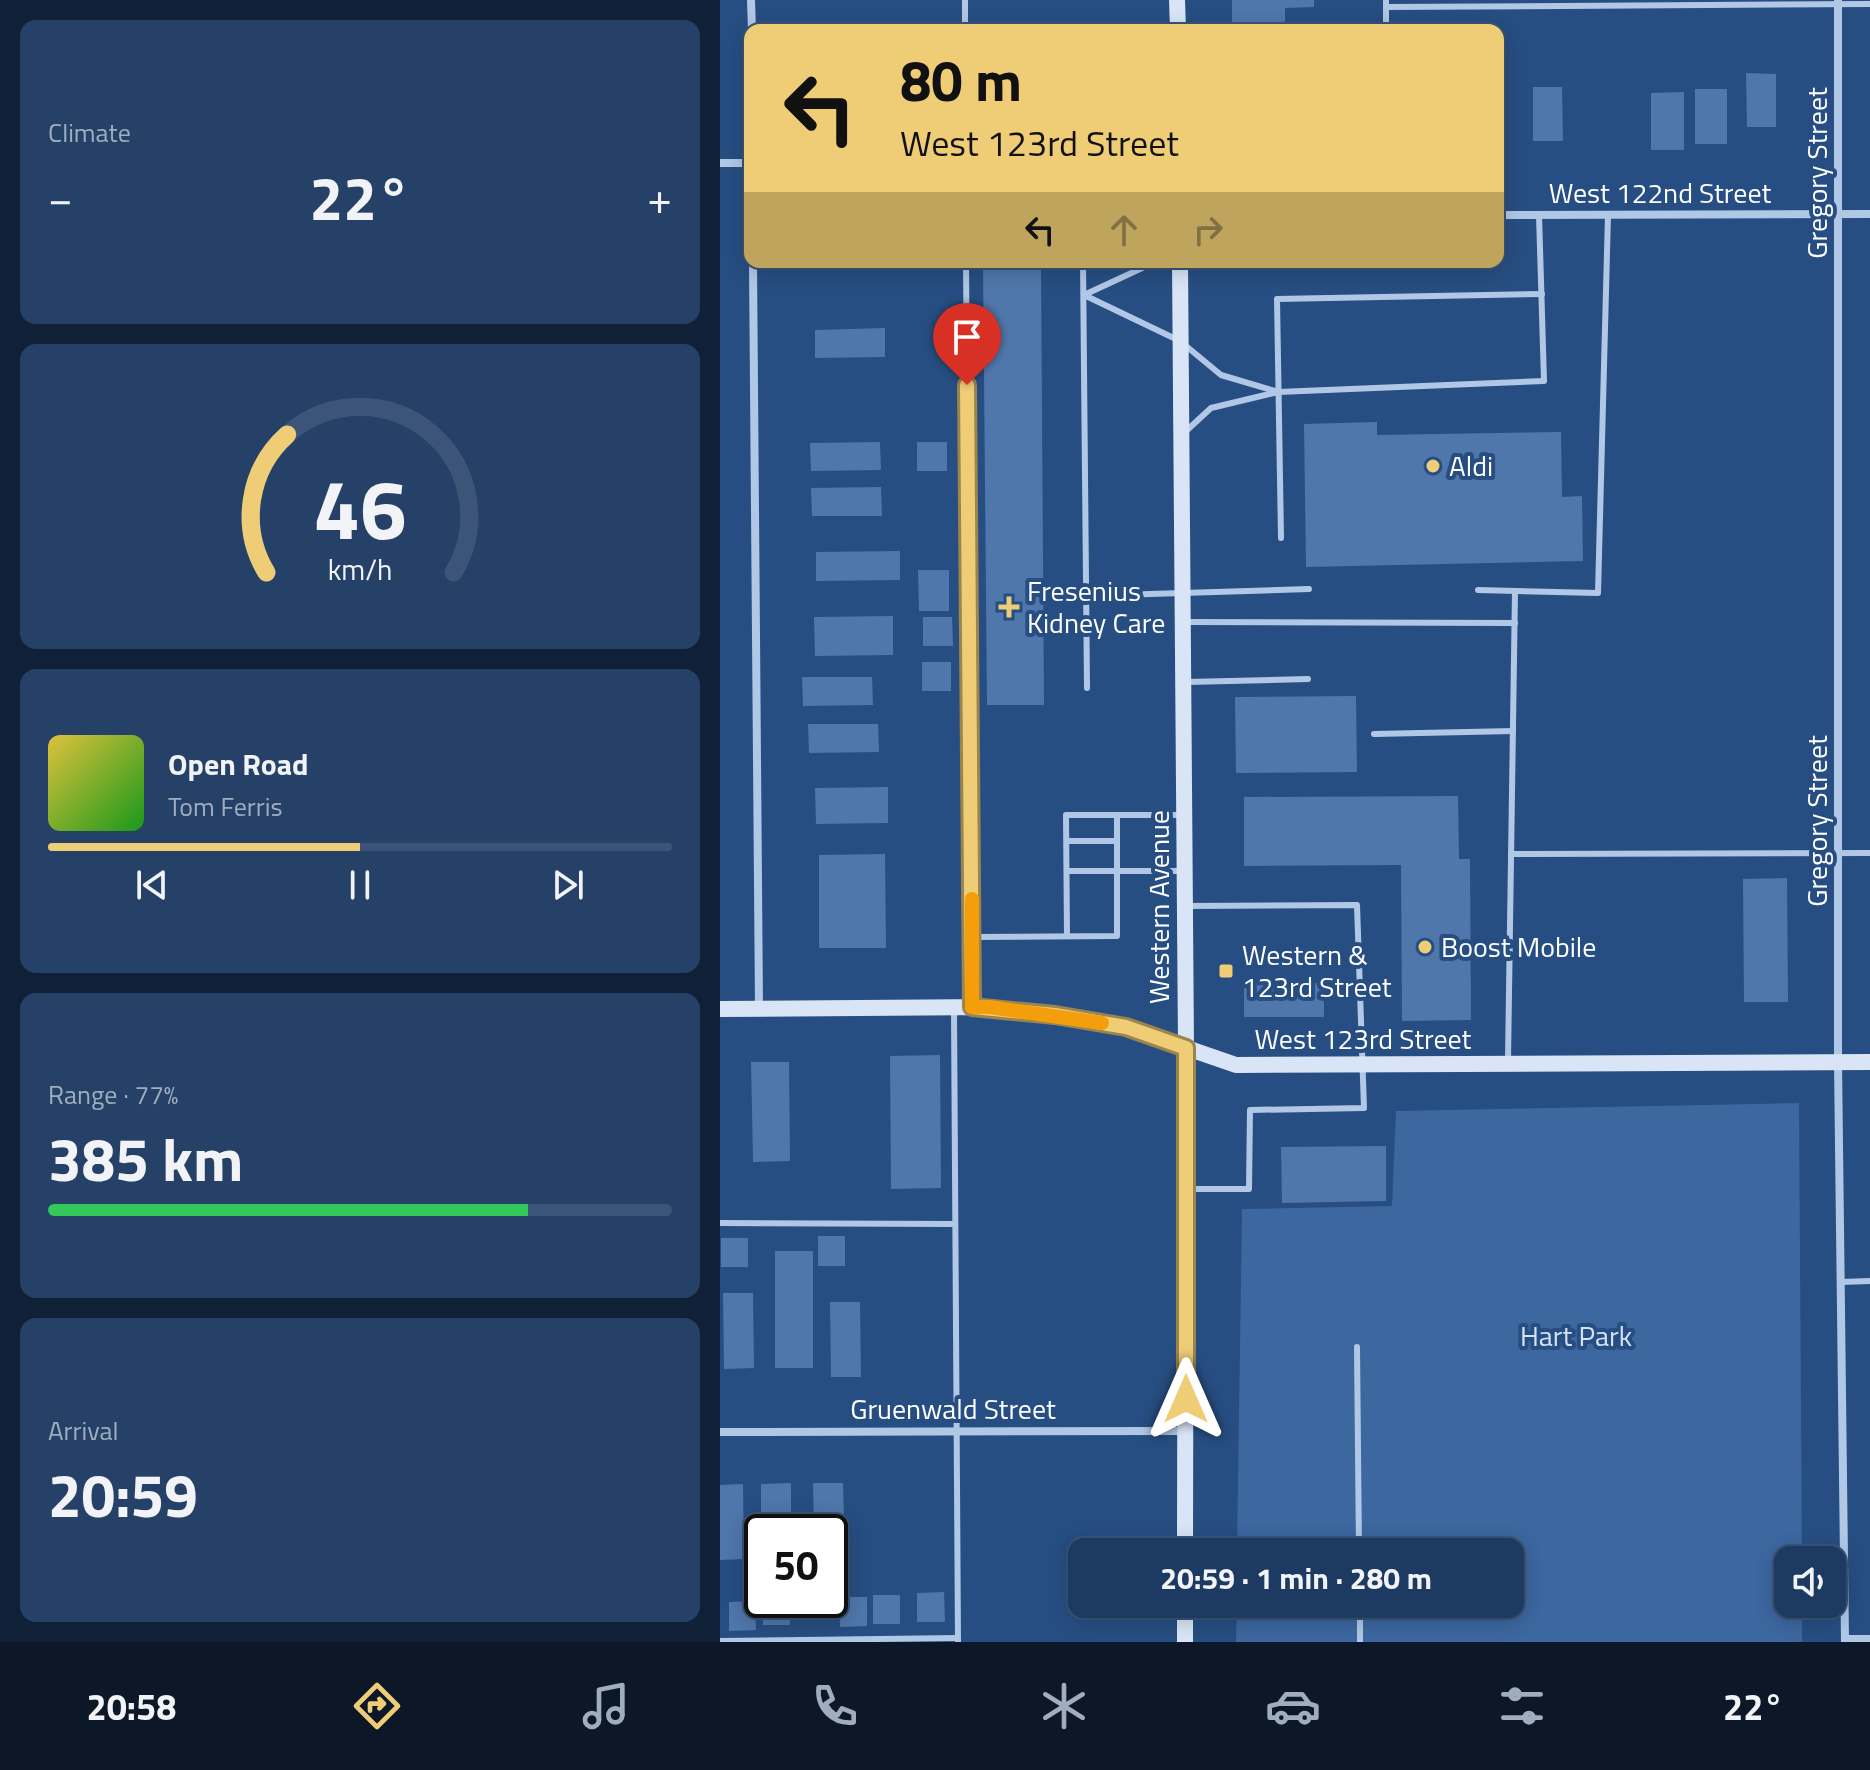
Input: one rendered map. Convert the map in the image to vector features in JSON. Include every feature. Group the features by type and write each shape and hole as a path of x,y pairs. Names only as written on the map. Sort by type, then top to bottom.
{"main road":[{"path":"1177,0 1178,24"},
{"name":"Western Avenue","path":"1180,268 1186,1048 1185,1538"},
{"name":"West 123rd Street","path":"720,1009 972,1007 1055,1015 1126,1027 1236,1065 1870,1062"},
{"path":"1185,1618 1185,1642"}],"street":[{"path":"751,0 752,24"},
{"name":"Gregory Street","path":"1838,2 1838,1062 1845,1640"},
{"path":"720,163 744,163"},
{"name":"West 122nd Street","path":"1504,215 1870,214"},
{"path":"753,268 759,1008"},
{"name":"Gruenwald Street","path":"720,1432 1186,1431"},
{"path":"1845,1640 1870,1639"}],"lane":[{"path":"965,0 965,24"},
{"path":"1386,4 1870,4"},
{"path":"1181,435 1211,408 1278,392 1544,381 1539,215"},
{"path":"1478,590 1598,593 1608,215"},
{"path":"966,268 972,1007"},
{"path":"1083,268 1087,688"},
{"path":"1084,295 1142,268"},
{"path":"1281,538 1277,299 1542,294"},
{"path":"1084,295 1180,341 1221,375 1278,392"},
{"path":"1085,596 1309,589"},
{"path":"1508,1064 1515,591"},
{"path":"1183,622 1515,623"},
{"path":"1183,682 1308,679"},
{"path":"1374,734 1513,731"},
{"path":"1067,936 1066,815 1185,815"},
{"path":"972,937 1117,936 1117,815"},
{"path":"1067,841 1117,841"},
{"path":"1511,854 1870,853"},
{"path":"1067,871 1185,871"},
{"path":"1185,906 1357,905 1364,1064 1364,1108 1250,1110 1249,1189 1186,1189"},
{"path":"720,1641 958,1640 954,1007"},
{"path":"720,1223 955,1224"},
{"path":"1841,1282 1870,1281"},
{"path":"1357,1347 1359,1538"},
{"path":"1360,1618 1360,1642"}],"green space":[{"name":"Hart Park","path":"1799,1103 1802,1546 1774,1546 1774,1618 1802,1618 1802,1642 1236,1642 1237,1618 1524,1618 1524,1538 1237,1538 1242,1209 1392,1206 1396,1111"}],"building":[{"path":"1232,0 1314,0 1314,7 1285,8 1285,24 1232,24"},
{"path":"1122,22 1122,24 986,24"},
{"path":"1746,73 1776,74 1776,127 1747,127"},
{"path":"1533,87 1562,87 1563,141 1533,141"},
{"path":"1695,89 1727,89 1727,144 1695,144"},
{"path":"1684,92 1684,150 1651,150 1651,93"},
{"path":"983,268 1041,268 1044,705 987,705"},
{"path":"885,328 885,357 815,358 815,330"},
{"name":"Aldi","path":"1377,422 1377,435 1561,432 1562,497 1582,496 1583,561 1306,567 1304,424"},
{"path":"880,442 881,470 811,471 810,443"},
{"path":"917,442 947,442 947,471 917,471"},
{"path":"881,487 882,516 812,516 811,488"},
{"path":"900,551 900,580 816,581 816,552"},
{"path":"918,570 949,570 949,611 919,611"},
{"path":"893,616 893,655 815,656 814,617"},
{"path":"923,617 952,617 953,646 923,646"},
{"path":"922,662 951,662 951,691 922,691"},
{"path":"802,677 872,677 873,705 803,706"},
{"path":"1356,696 1357,772 1236,773 1235,697"},
{"path":"808,724 878,724 879,752 809,753"},
{"path":"888,787 888,823 816,824 815,788"},
{"path":"1458,796 1459,859 1470,859 1471,1020 1402,1021 1401,865 1244,866 1244,797"},
{"path":"885,854 886,948 819,948 819,855"},
{"path":"1787,878 1788,1002 1744,1002 1743,879"},
{"path":"1244,982 1324,983 1324,1017 1244,1017"},
{"path":"940,1055 941,1188 891,1189 890,1056"},
{"path":"751,1062 789,1062 790,1161 753,1162"},
{"path":"1386,1146 1386,1201 1282,1203 1281,1147"},
{"path":"818,1236 845,1236 845,1266 818,1266"},
{"path":"721,1238 748,1238 748,1267 721,1267"},
{"path":"775,1251 813,1251 813,1368 775,1368"},
{"path":"723,1293 753,1293 754,1368 724,1369"},
{"path":"830,1302 860,1302 861,1377 831,1377"},
{"path":"791,1483 791,1514 761,1514 761,1484"},
{"path":"813,1483 843,1483 844,1514 814,1514"},
{"path":"743,1484 744,1559 720,1560 720,1485"},
{"path":"944,1592 945,1622 917,1622 917,1593"},
{"path":"873,1595 900,1595 900,1624 873,1624"},
{"path":"848,1597 867,1597 867,1626 840,1627 840,1618 848,1618"},
{"path":"744,1601 744,1618 756,1618 756,1630 729,1631 729,1602"},
{"path":"763,1618 790,1618 790,1625 763,1625"}],"slow traffic":[{"path":"972,899 972,1007 1102,1023"}],"place":[{"name":"Aldi","path":"1433,466"},
{"name":"Fresenius Kidney Care","path":"1009,607"},
{"name":"Boost Mobile","path":"1425,947"},
{"name":"Western & 123rd Street","path":"1226,971"}],"route":[{"path":"967,385 972,1007 1055,1015 1126,1027 1186,1048 1186,1399"}]}
